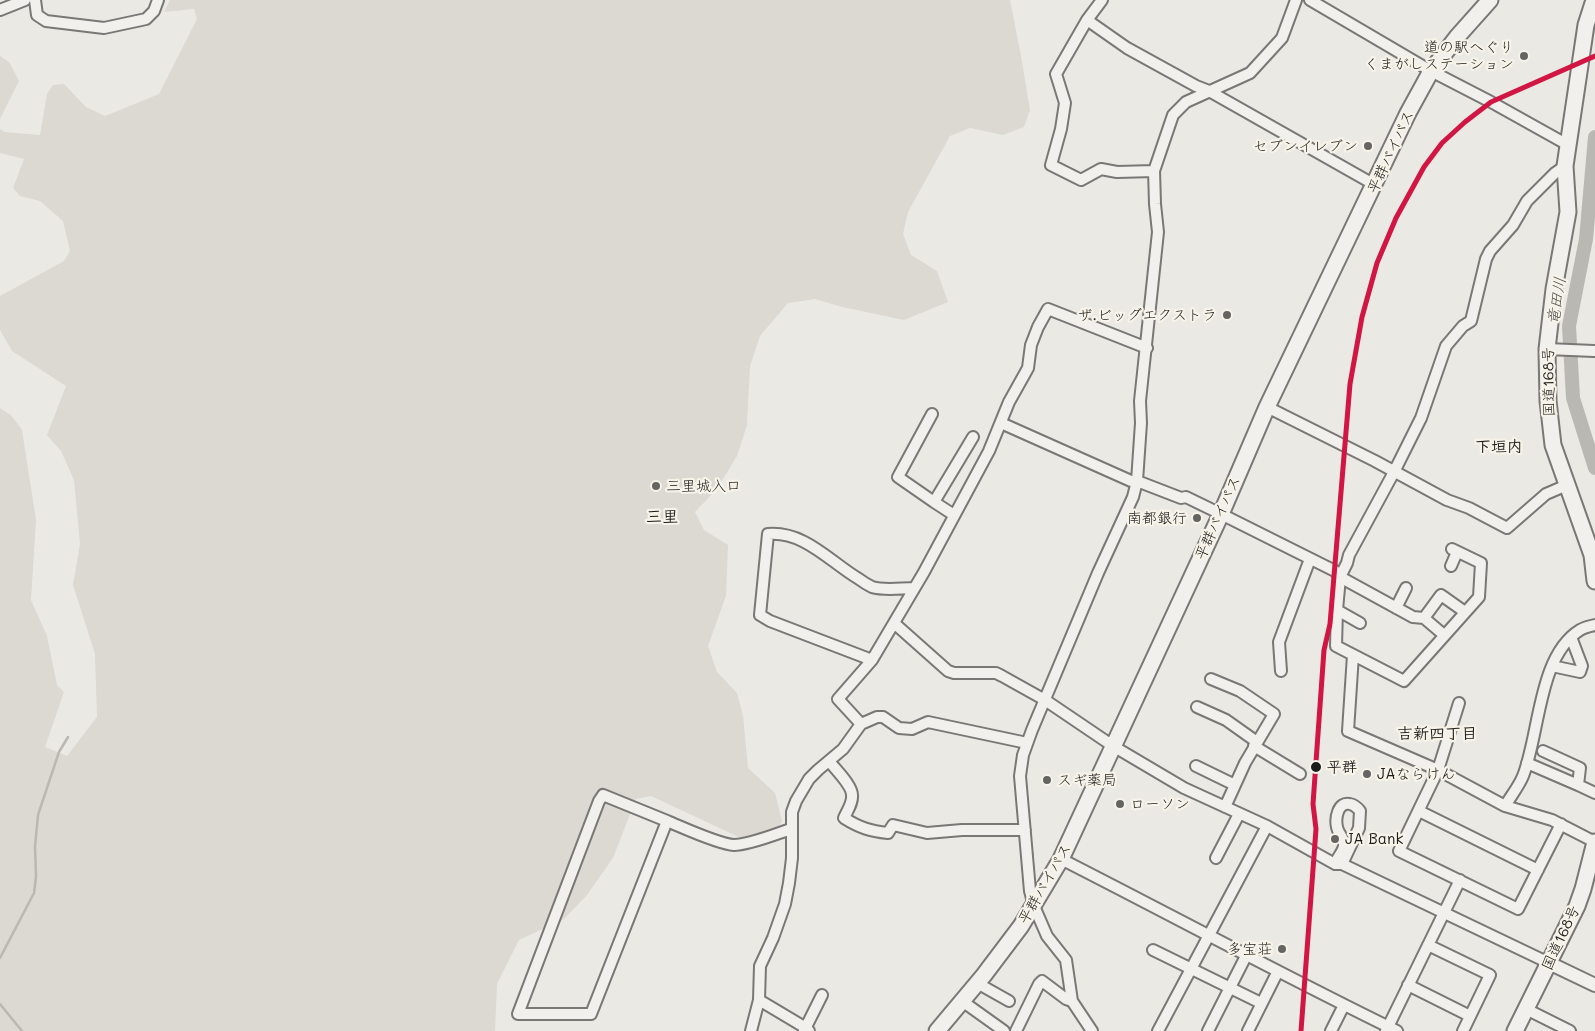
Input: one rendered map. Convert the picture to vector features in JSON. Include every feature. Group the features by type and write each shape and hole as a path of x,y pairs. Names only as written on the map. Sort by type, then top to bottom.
{"highway":[{"name":"平群バイパス","path":"937,1031 1021,926 1061,860 1221,514 1267,407 1408,114 1431,71 1457,37 1490,0"},
{"name":"国道168号","path":"1594,0 1586,25 1564,166 1568,212 1554,289 1554,349 1548,401 1553,446 1592,556 1595,581"},
{"name":"国道168号","path":"1515,1031 1549,964 1583,889 1595,842"}],"main road":[{"path":"1549,964 1595,985"}],"street":[{"path":"0,10 25,0"},
{"path":"35,0 37,15 46,21 104,28 146,19 154,11 158,0"},
{"path":"1102,0 1056,74 1065,103 1061,129 1051,165 1081,180 1101,169 1117,172 1154,170"},
{"path":"1092,1031 1072,1001 1066,960 1047,936 1034,906 1030,891 1021,796 1020,776 1023,756 1098,574 1134,497 1142,423 1140,401 1158,232 1154,170 1173,115 1186,102 1250,73 1282,38 1296,0"},
{"path":"1310,0 1431,71 1568,145"},
{"path":"1088,20 1128,48 1196,86 1209,91 1375,185"},
{"path":"1451,566 1455,551 1481,564 1479,597 1404,680 1336,646 1340,577 1349,554 1421,418 1446,346 1463,326 1471,321 1486,259 1490,251 1513,225 1527,201 1564,166"},
{"path":"860,724 838,699 872,660 990,451 1009,402 1028,368 1032,345 1038,327 1048,309 1146,348"},
{"path":"1554,349 1595,352"},
{"path":"1267,407 1446,500 1468,508 1507,528 1546,494 1567,485"},
{"path":"932,414 898,477 954,515"},
{"path":"1001,423 1131,481 1137,480 1181,498 1186,498 1221,514 1335,571 1340,577 1413,617 1424,618 1444,635"},
{"path":"934,502 973,437"},
{"path":"872,660 770,621 760,615 768,534 797,538 823,552 848,572 872,587 882,589 914,588"},
{"path":"1281,671 1279,642 1310,559"},
{"path":"1396,608 1406,588"},
{"path":"1424,618 1441,596 1465,612"},
{"path":"1337,610 1360,623"},
{"path":"894,623 948,671 954,673 996,674 1045,700 1113,746 1184,788 1267,826 1338,864 1549,964"},
{"path":"1505,806 1523,777 1547,676 1564,645 1571,637 1582,629 1595,625"},
{"path":"1552,666 1580,672 1582,666 1571,637"},
{"path":"1353,655 1348,731 1438,770 1505,806 1552,820 1595,842"},
{"path":"1211,679 1240,691 1274,714 1245,763 1225,807"},
{"path":"1459,703 1438,770 1399,851 1518,909 1560,824"},
{"path":"1197,707 1226,720 1256,744 1300,774"},
{"path":"751,1031 759,1000 760,966 773,938 785,904 789,884 792,858 792,812 809,779 843,749 860,724 877,717 883,717 899,728 912,729 928,722 1027,743"},
{"path":"1544,751 1580,768 1578,785"},
{"path":"829,761 850,786 853,793 844,818 860,828 888,833 893,825 927,833 962,830 1025,830"},
{"path":"1527,763 1595,793"},
{"path":"1196,766 1235,785"},
{"path":"667,821 591,1014 518,1014 599,801 603,795 733,845 791,829"},
{"path":"1345,804 1351,804 1360,811 1359,828 1338,864 1344,846 1336,826 1338,810 1345,804"},
{"path":"1419,811 1538,870"},
{"path":"1216,858 1239,814"},
{"path":"1158,1031 1267,826"},
{"path":"1061,860 1209,934 1390,1030 1408,985 1460,880"},
{"path":"1428,944 1490,975 1462,1031"},
{"path":"1152,950 1261,1003"},
{"path":"1208,1031 1246,954"},
{"path":"1248,1031 1278,971"},
{"path":"1017,1031 1042,981 1066,999 1072,1001"},
{"path":"977,983 1009,1001"},
{"path":"1408,985 1470,1016"},
{"path":"759,1000 806,1030 822,995"},
{"path":"962,1001 1004,1031"},
{"path":"1331,1031 1344,1004"},
{"path":"1526,1009 1570,1031"}],"shaded area":[{"path":"170,0 1010,0 1030,110 1024,127 1003,135 970,128 950,136 908,212 903,234 911,255 937,271 948,302 904,320 842,307 815,299 788,303 760,336 750,366 747,425 737,456 717,489 695,512 704,530 728,545 726,596 708,646 717,672 737,693 743,716 748,768 775,793 782,821 771,839 743,839 651,796 636,799 613,858 587,895 564,919 519,940 497,984 495,1031 0,1031 0,408 11,415 22,430 36,520 31,600 47,636 57,685 64,692 45,747 67,756 97,717 95,654 73,585 80,544 74,480 61,451 47,435 66,386 12,351 0,330 0,296 64,261 70,251 63,221 40,201 20,196 13,188 24,159 0,153 0,129 5,132 40,135 47,94 53,85 64,84 86,107 105,116 159,94 197,19 194,9 164,12"},
{"path":"0,56 10,63 19,81 0,119"}],"waterway":[{"name":"竜田川","path":"1595,137 1586,239 1569,326 1573,398 1595,468"},
{"path":"0,958 34,893 38,815 59,752 68,737"},
{"path":"0,1004 22,1031"}],"transit line":[{"path":"1301,1031 1316,829 1313,804 1324,650 1330,624 1350,384 1362,317 1377,263 1396,218 1424,167 1442,143 1491,102 1595,56"}],"place":[{"name":"道の駅へぐり くまがしステーション","path":"1524,56"},
{"name":"セブンイレブン","path":"1368,146"},
{"name":"ザ.ビッグエクストラ","path":"1227,315"},
{"name":"三里城入口","path":"656,486"},
{"name":"南都銀行","path":"1197,518"},
{"name":"平群","path":"1316,767"},
{"name":"JAならけん","path":"1367,774"},
{"name":"スギ薬局","path":"1047,780"},
{"name":"ローソン","path":"1120,804"},
{"name":"JA Bank","path":"1335,839"},
{"name":"多宝荘","path":"1282,949"}],"district":[{"name":"下垣内","path":"1499,447"},
{"name":"三里","path":"662,517"},
{"name":"吉新四丁目","path":"1437,734"}]}
